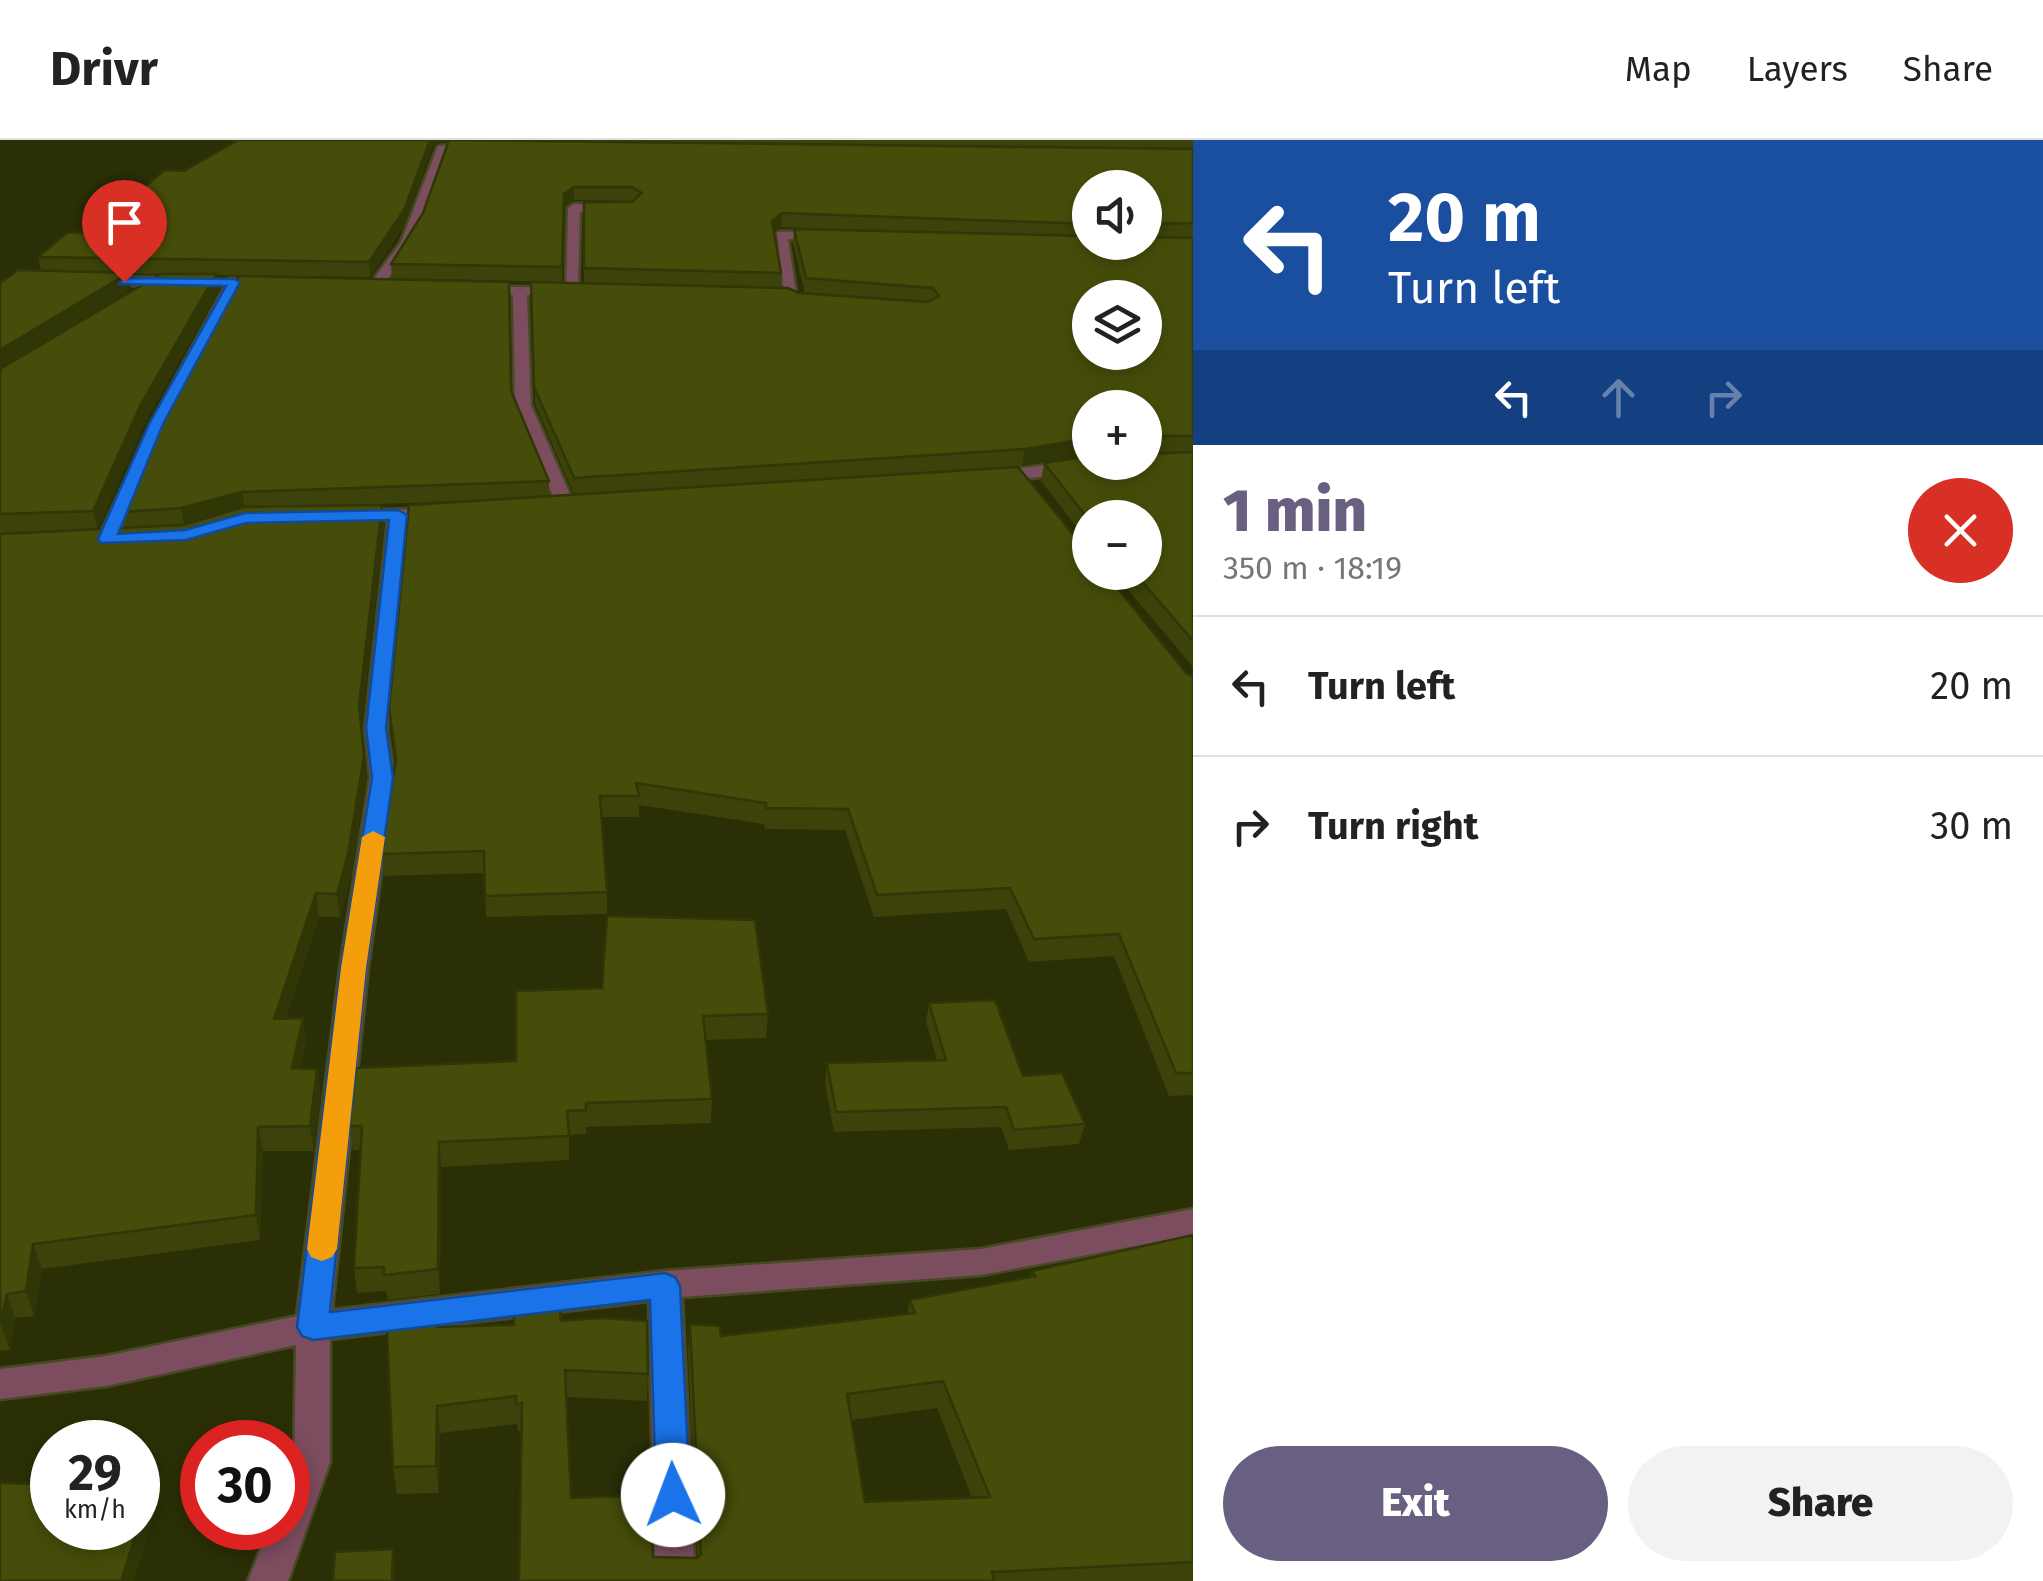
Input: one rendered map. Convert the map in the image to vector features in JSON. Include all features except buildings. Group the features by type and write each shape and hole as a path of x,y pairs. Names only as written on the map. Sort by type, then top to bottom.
{"street":[{"path":"374,288 407,242 442,148 486,146"},
{"path":"572,291 574,208 632,208"},
{"path":"792,296 781,235 839,235"},
{"path":"72,280 177,282"},
{"path":"133,298 160,282"},
{"path":"127,538 98,540 228,282 284,284"},
{"path":"356,287 392,288"},
{"path":"467,290 592,292"},
{"path":"520,291 523,406 566,506"},
{"path":"752,295 792,296 798,301 815,302"},
{"path":"966,479 1027,483 1072,470"},
{"path":"341,516 454,512"},
{"path":"268,1581 312,1462 313,1327 354,968 382,778 376,728 398,515"},
{"path":"0,1384 106,1371 313,1327 665,1286 980,1262 1193,1222"},
{"path":"665,1286 675,1581"}],"slow traffic":[{"path":"322,1249 373,837"}],"route":[{"path":"124,282 234,282 156,424 107,539 186,535 245,518 398,515 376,728 382,778 354,968 313,1327 665,1286 673,1495"}]}
